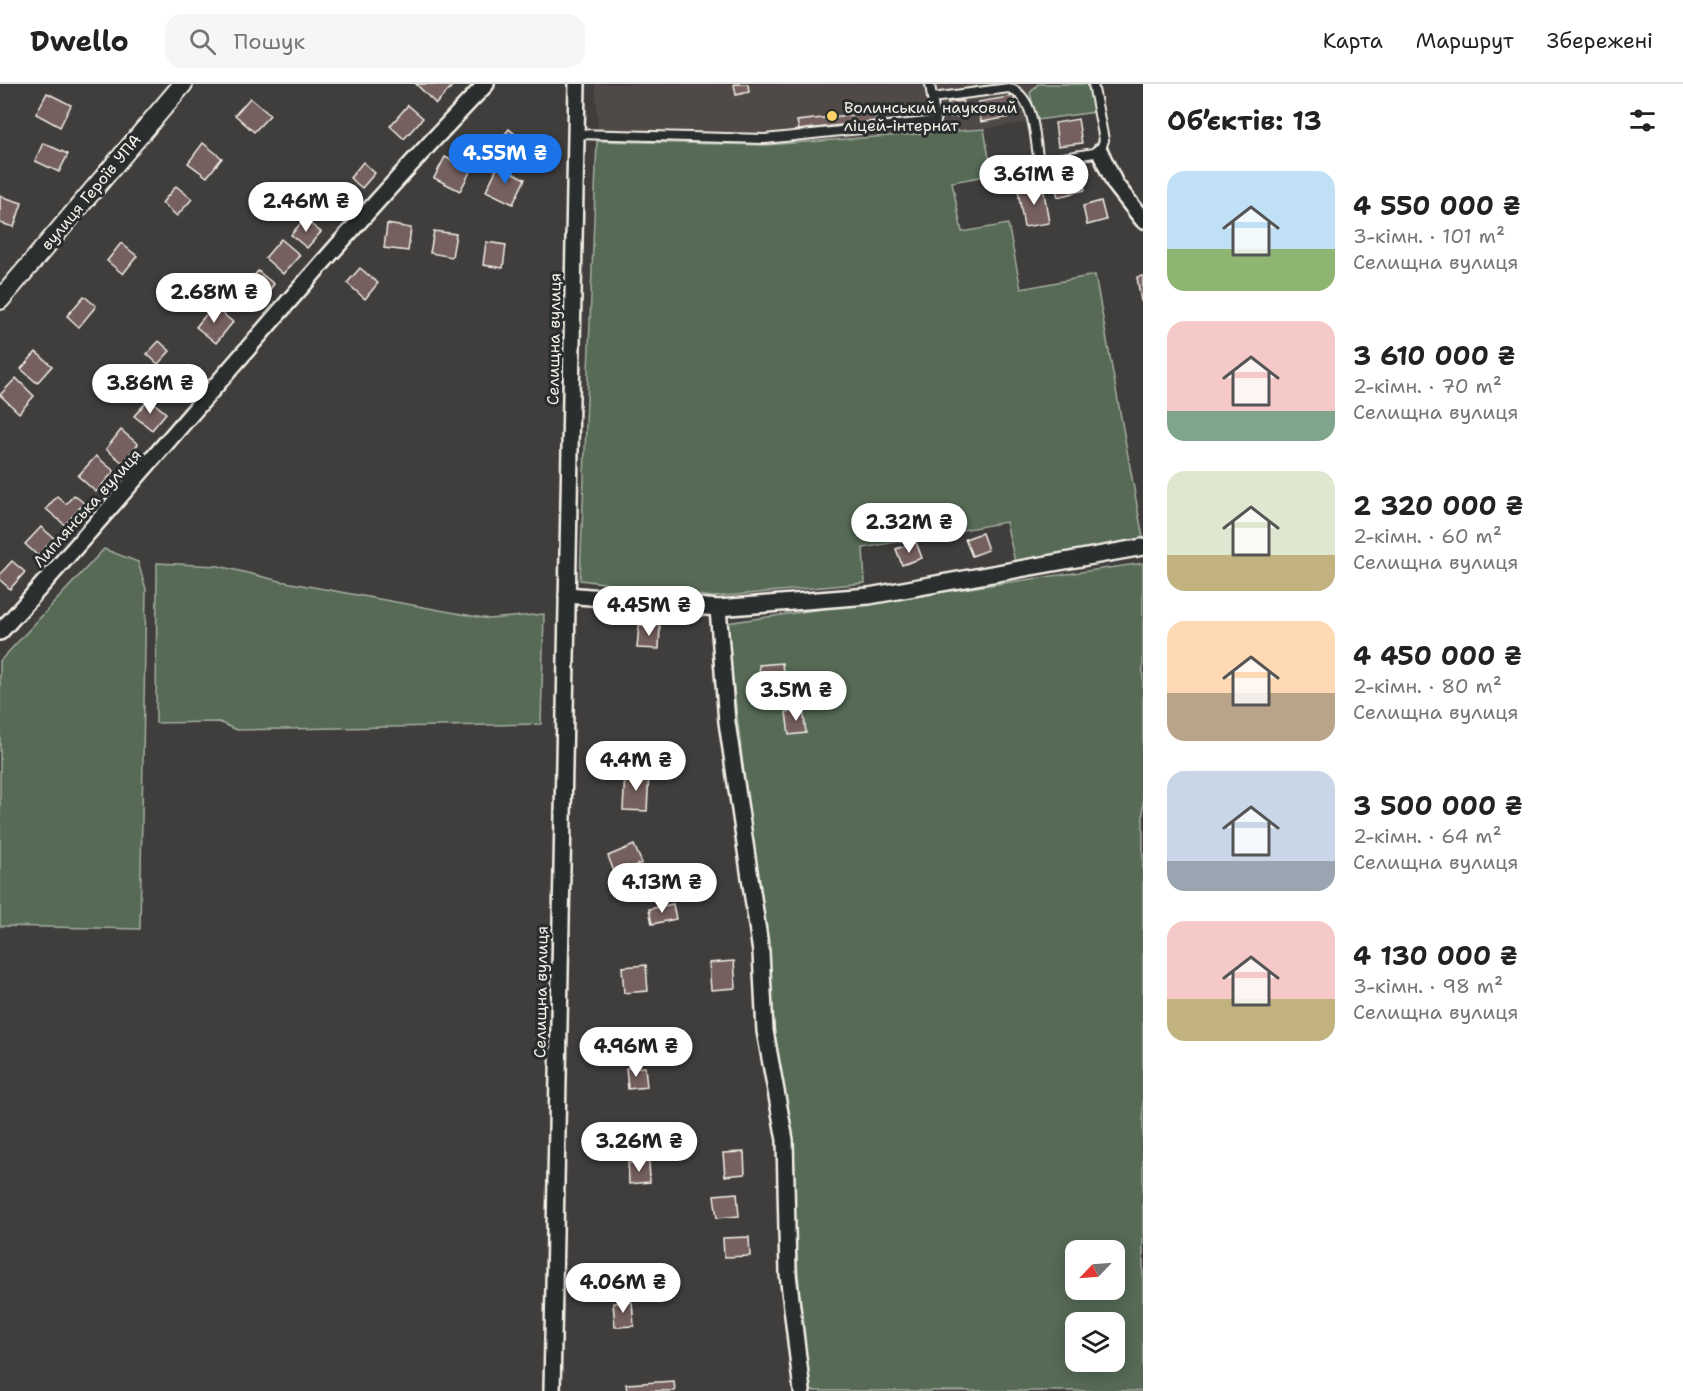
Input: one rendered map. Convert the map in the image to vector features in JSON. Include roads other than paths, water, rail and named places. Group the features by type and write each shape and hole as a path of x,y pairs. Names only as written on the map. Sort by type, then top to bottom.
{"street":[{"name":"вулиця Героїв УПА","path":"0,300 183,84"},
{"name":"Липлянська вулиця","path":"0,632 117,503 391,183 486,84"},
{"name":"Селищна вулиця","path":"552,1391 578,84"},
{"path":"1100,152 1115,184 1143,220"},
{"path":"567,595 718,608 869,596 1143,547"},
{"path":"718,608 727,722 761,952 765,1031 785,1140 788,1274 802,1391"}],"lane":[{"path":"576,134 765,139 936,120 930,84"},
{"path":"932,98 1009,88 1020,91 1028,102 1039,162 1100,152 1104,140 1093,84"}],"place":[{"name":"Волинський науковий ліцей-інтернат","path":"832,116"}]}
